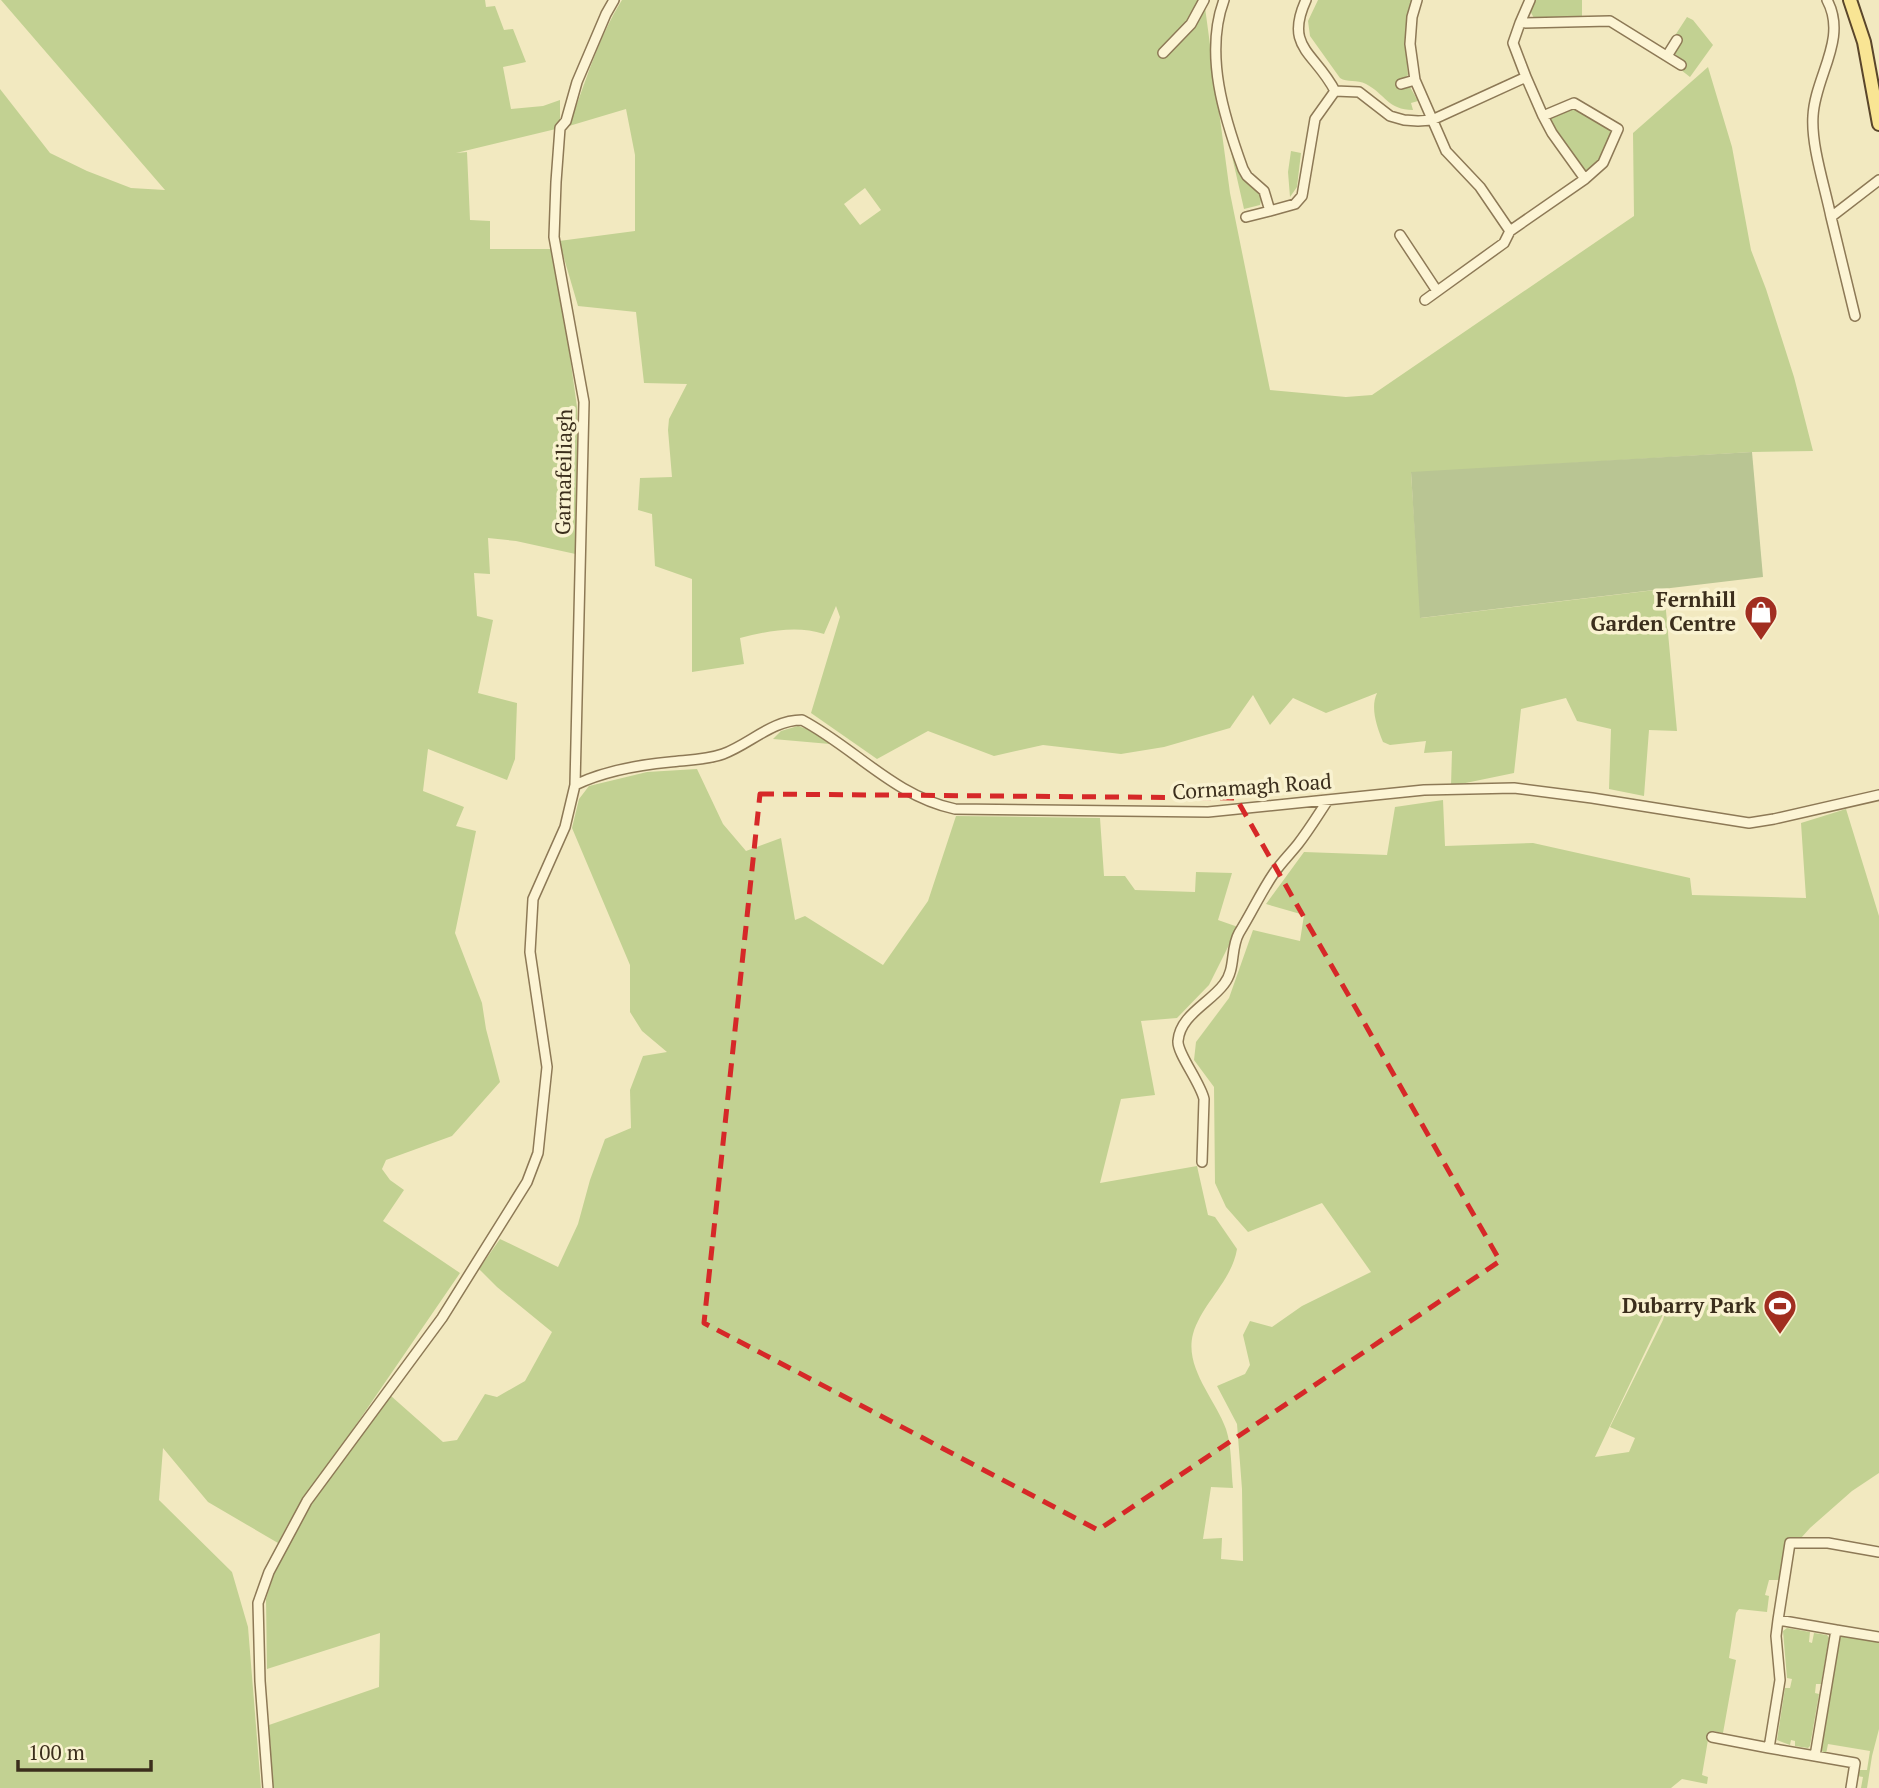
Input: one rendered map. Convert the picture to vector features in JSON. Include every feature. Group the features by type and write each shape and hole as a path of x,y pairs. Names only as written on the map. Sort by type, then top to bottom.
{"main road":[{"path":"1850,0 1864,42 1879,124"}],"street":[{"name":"Garnafeiliagh","path":"268,1788 260,1681 258,1603 269,1572 307,1501 442,1318 527,1182 538,1153 547,1067 530,952 533,899 565,827 575,785 584,402 554,237 560,128 566,121 577,82 614,0"},
{"path":"1163,53 1191,24 1205,0"},
{"path":"1224,0 1214,45 1220,86 1245,173 1264,191 1270,211"},
{"path":"1306,0 1297,26 1300,41 1335,90"},
{"path":"1417,0 1409,44 1415,80 1446,151 1480,187 1510,231"},
{"path":"1530,0 1513,43 1552,133 1585,178"},
{"path":"1827,0 1834,20 1834,38 1813,116 1817,151 1855,316"},
{"path":"1520,23 1610,21 1681,65"},
{"path":"1667,56 1677,40"},
{"path":"1335,90 1362,93 1383,112 1396,119 1432,120 1526,77"},
{"path":"1401,84 1415,80"},
{"path":"1246,217 1295,204 1302,196 1315,119 1335,90"},
{"path":"1425,300 1503,243 1510,231 1603,163 1621,130 1574,103 1543,116"},
{"path":"1831,217 1879,180"},
{"path":"1400,235 1437,291"},
{"name":"Cornamagh Road","path":"575,785 593,776 652,764 705,759 725,753 789,720 802,720 903,789 938,805 955,809 1049,808 1208,812 1424,790 1514,788 1749,823 1774,820 1879,795"},
{"path":"1202,1162 1204,1099 1177,1042 1182,1027 1187,1018 1210,1000 1226,981 1232,967 1238,936 1265,888 1328,800"},
{"path":"1769,1748 1780,1680 1776,1636 1790,1542 1828,1543 1879,1552"},
{"path":"1779,1620 1879,1637"},
{"path":"1815,1756 1836,1630"},
{"path":"1712,1737 1860,1764 1851,1788"}],"highlighted area":[{"path":"760,794 1236,798 1500,1261 1098,1530 704,1323"}],"green space":[{"path":"1,0 485,0 486,7 495,6 504,30 513,29 526,62 503,67 511,109 543,106 560,100 560,128 456,153 467,152 470,220 490,221 490,249 555,249 577,407 580,555 516,541 488,538 490,574 474,573 477,616 493,620 478,693 517,703 515,759 507,780 428,749 423,791 464,807 456,826 476,831 455,933 482,1003 500,1082 452,1136 386,1160 382,1169 390,1180 404,1190 383,1221 460,1273 288,1524 278,1543 208,1502 163,1448 159,1500 232,1572 248,1627 261,1788 0,1788 0,89 50,153 131,188 165,190"},
{"path":"622,0 1204,0 1230,193 1270,390 1346,397 1372,395 1634,216 1633,133 1708,67 1732,147 1751,250 1794,377 1813,451 1752,452 1411,473 1421,618 1664,589 1677,731 1649,730 1644,796 1609,789 1611,729 1577,721 1566,698 1521,709 1514,773 1451,786 1452,751 1424,753 1426,741 1390,745 1383,742 1374,711 1377,693 1326,713 1293,698 1270,725 1253,695 1230,728 1164,747 1121,754 1043,745 994,756 928,731 877,759 811,713 840,617 836,606 824,634 793,629 740,638 744,664 692,672 692,579 655,566 652,514 638,510 640,478 672,477 669,419 687,384 644,383 636,312 578,306 559,241 635,231 635,155 626,109 569,126 592,61","holes":["865,188 881,210 860,225 844,204"]},
{"path":"1318,0 1413,0 1405,37 1408,75 1400,81 1402,88 1410,87 1418,101 1411,103 1413,110 1392,104 1366,84 1340,78 1310,36 1308,21"},
{"path":"1534,0 1582,0 1582,17 1534,18 1530,11"},
{"path":"1687,17 1693,20 1713,45 1690,77 1681,70 1685,63 1674,53 1680,42 1674,37"},
{"path":"1572,107 1612,131 1596,165 1585,171 1551,122 1551,117"},
{"path":"1231,142 1262,196 1260,205 1244,209 1229,143"},
{"path":"1291,151 1301,153 1297,187 1290,197 1288,172"},
{"path":"1752,452 1763,577 1420,618 1411,472"},
{"path":"798,726 813,731 830,744 773,739 781,731"},
{"path":"697,769 723,824 746,851 781,838 795,920 805,916 883,965 928,901 956,816 1100,818 1104,876 1125,876 1135,890 1195,892 1196,872 1232,873 1218,920 1238,927 1209,985 1177,1018 1141,1021 1155,1095 1121,1099 1100,1183 1197,1166 1208,1215 1215,1217 1237,1249 1229,1271 1197,1323 1191,1347 1202,1383 1226,1429 1233,1488 1211,1487 1203,1539 1222,1538 1221,1559 1243,1561 1242,1489 1237,1424 1217,1386 1245,1374 1250,1365 1243,1335 1250,1321 1272,1327 1302,1306 1371,1272 1322,1203 1248,1232 1226,1207 1215,1183 1214,1087 1194,1060 1196,1042 1229,998 1253,930 1300,941 1304,915 1266,904 1304,852 1387,855 1395,807 1443,800 1445,846 1533,843 1690,878 1692,895 1806,898 1801,823 1846,809 1879,916 1879,1473 1852,1491 1810,1528 1783,1558 1779,1580 1769,1580 1765,1595 1769,1596 1767,1612 1739,1609 1736,1613 1729,1658 1736,1660 1723,1733 1713,1731 1708,1740 1702,1775 1708,1777 1707,1784 1682,1779 1671,1788 273,1788 269,1725 379,1687 380,1633 267,1669 266,1599 274,1574 300,1520 338,1463 391,1396 443,1442 457,1440 485,1394 497,1397 525,1381 552,1332 479,1269 500,1239 558,1267 578,1224 605,1139 631,1128 630,1090 643,1056 667,1052 642,1031 630,1012 630,965 572,828 579,799 589,786 647,772","holes":["1667,1306 1663,1320 1610,1427 1635,1438 1629,1452 1595,1457"]},
{"path":"1787,1628 1810,1632 1809,1642 1812,1643 1814,1633 1827,1635 1829,1638 1821,1684 1816,1684 1815,1693 1819,1694 1808,1748 1795,1746 1795,1741 1791,1740 1790,1745 1777,1740 1785,1688 1790,1688 1792,1679 1787,1678 1783,1631"},
{"path":"1845,1635 1879,1641 1879,1729 1867,1788 1861,1788 1863,1777 1857,1776 1858,1770 1867,1770 1870,1751 1828,1744 1826,1754 1820,1750 1839,1638"}],"place":[{"name":"Fernhill Garden Centre","path":"1761,642"},
{"name":"Dubarry Park","path":"1780,1336"}]}
